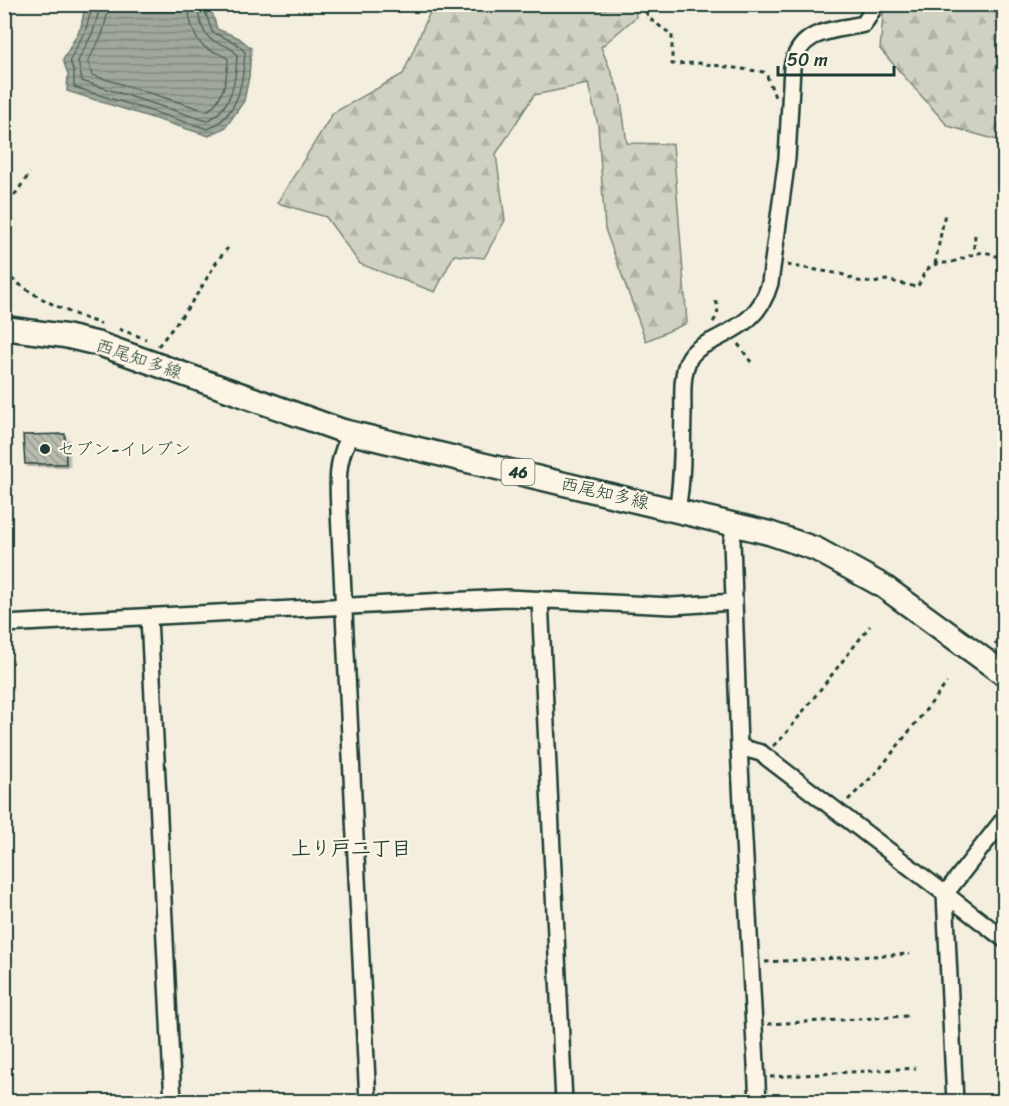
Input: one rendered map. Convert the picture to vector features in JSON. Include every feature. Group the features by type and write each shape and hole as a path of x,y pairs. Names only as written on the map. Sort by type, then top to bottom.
{"main road":[{"name":"西尾知多線","path":"4,328 64,336 99,344 343,431 770,532 816,549 883,586 1005,674"}],"street":[{"path":"677,510 680,496 685,369 693,352 730,332 758,311 766,297 787,158 792,67 795,55 801,44 813,36 864,24 876,4"},
{"path":"343,431 348,442 342,452 338,474 368,1101"},
{"path":"735,523 732,541 739,747 758,1101"},
{"path":"4,624 496,598 672,606 734,602"},
{"path":"540,599 564,1101"},
{"path":"149,617 173,1101"},
{"path":"739,747 764,756 1005,939"},
{"path":"955,1101 945,894 1005,819"}],"path":[{"path":"641,4 650,19 672,35 672,64 698,63 764,72 777,100 780,103 790,103"},
{"path":"4,210 30,173"},
{"path":"935,264 945,213"},
{"path":"975,235 976,252"},
{"path":"116,329 159,345 206,281 213,265 228,248"},
{"path":"772,265 841,274 858,281 874,283 886,280 917,287 923,273 935,264 951,263 976,252 999,258 1005,262"},
{"path":"4,273 38,297 66,312 107,326"},
{"path":"703,345 701,335 717,316 718,307 715,299"},
{"path":"730,332 751,362"},
{"path":"764,756 783,737 870,626"},
{"path":"836,811 878,771 947,682"},
{"path":"751,963 910,954"},
{"path":"754,1024 909,1016"},
{"path":"757,1078 916,1068"}],"green space":[{"path":"433,5 635,5 636,17 601,47 620,94 627,143 673,144 687,323 646,341 605,229 598,125 588,84 534,95 496,154 505,220 484,258 454,255 435,292 360,264 326,217 277,203 333,113 403,74"},
{"path":"884,5 996,5 996,23 1004,25 1004,142 948,126 880,49"}],"water":[{"path":"89,5 211,5 217,29 239,38 251,48 249,77 244,101 226,127 209,136 67,91 68,74 63,60 81,27 84,11"}],"building":[{"name":"セブン-イレブン","path":"65,434 66,464 25,464 23,435"}],"place":[{"name":"セブン-イレブン","path":"45,449"}],"district":[{"name":"上り戸二丁目","path":"351,848"}]}
